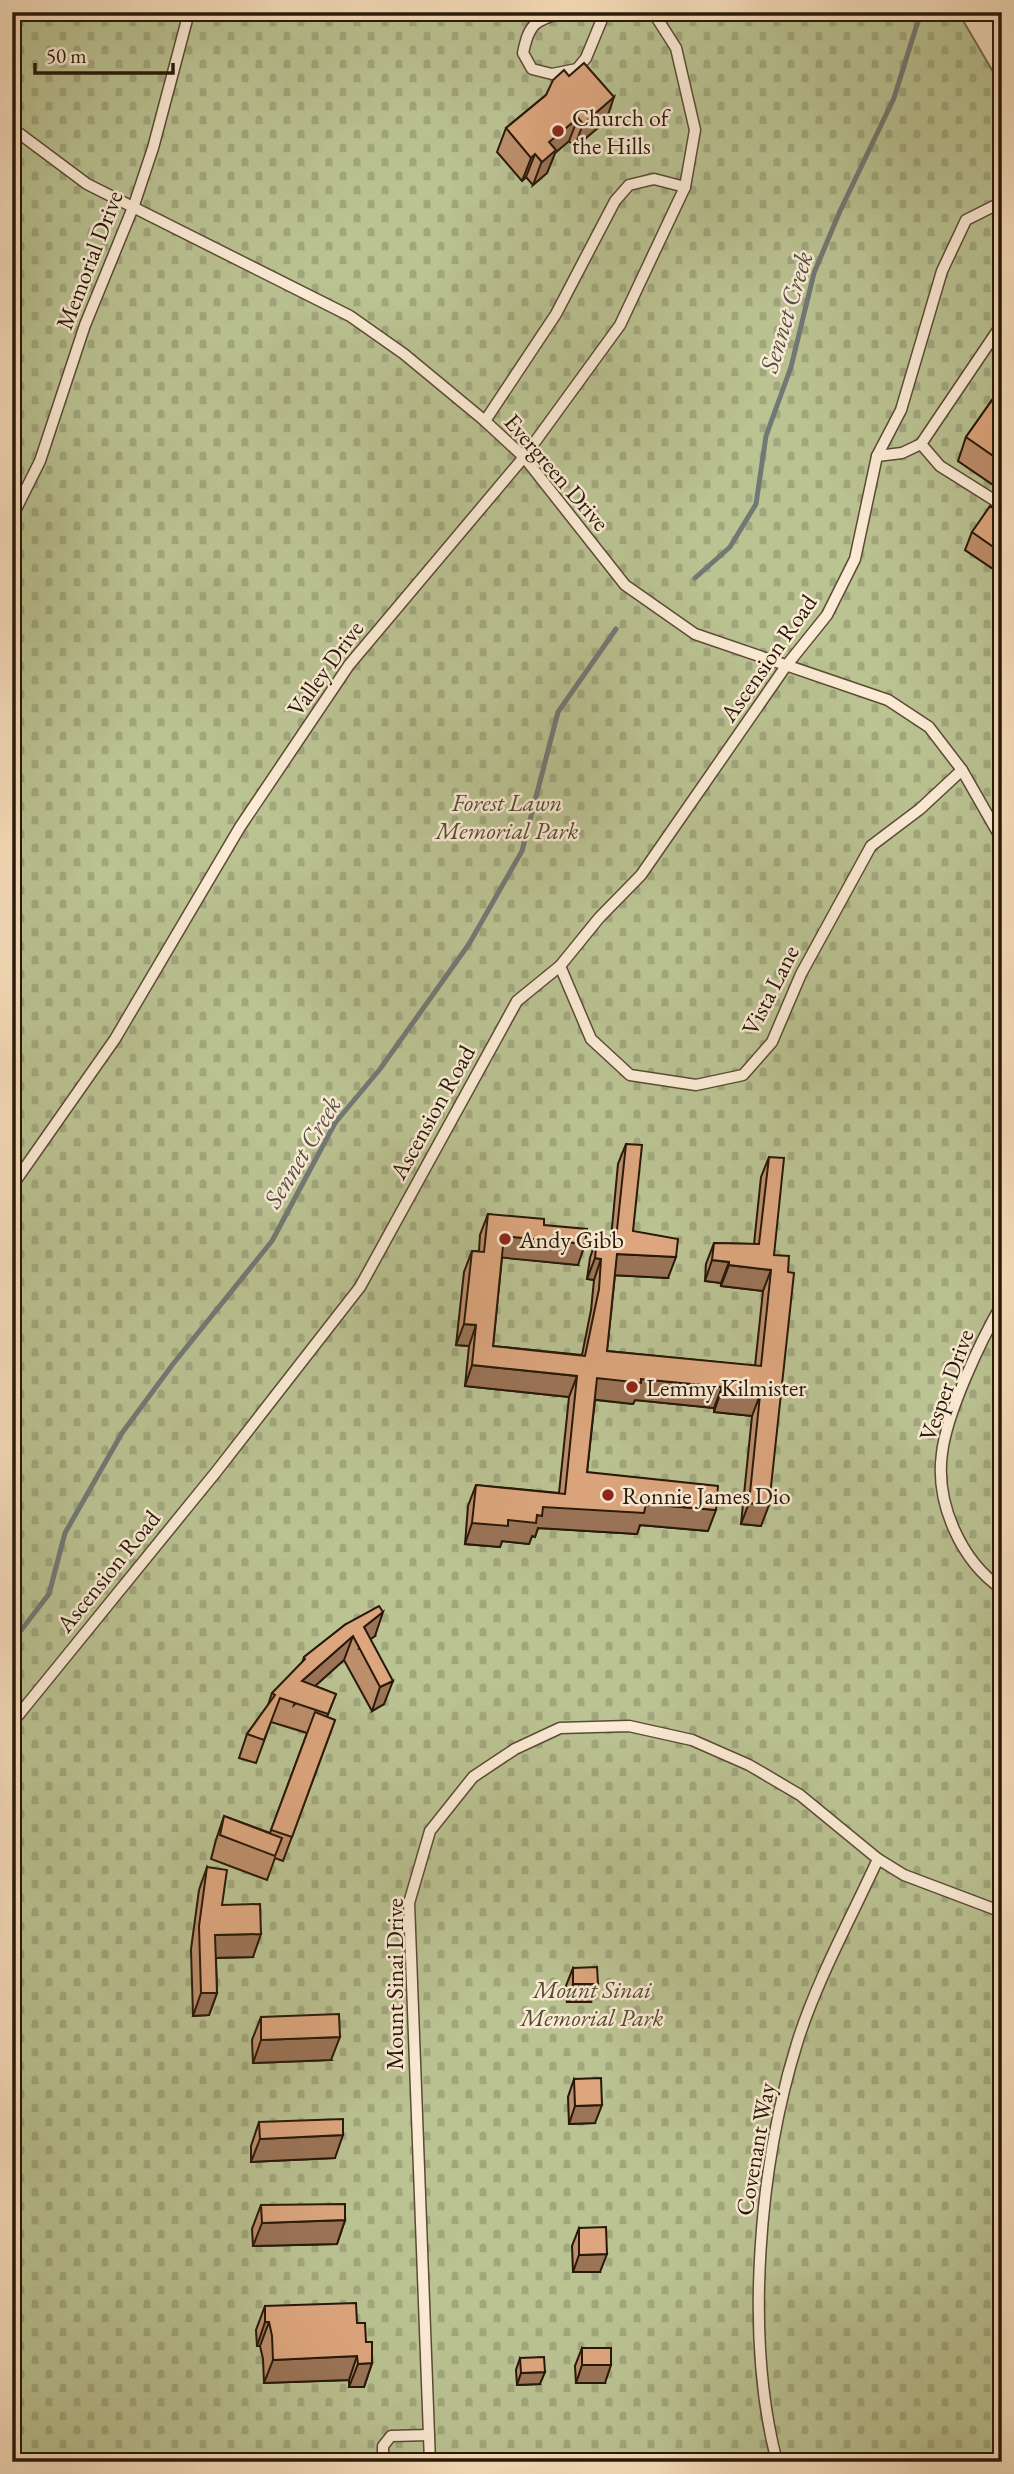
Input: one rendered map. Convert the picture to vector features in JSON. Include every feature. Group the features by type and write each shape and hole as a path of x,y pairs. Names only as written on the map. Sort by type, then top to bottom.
{"lane":[{"name":"Memorial Drive","path":"12,517 40,461 85,325 134,205 153,149 189,12"},
{"path":"563,12 540,19 527,31 523,53 532,69 552,74 578,69 586,58 605,12"},
{"name":"Valley Drive","path":"12,1186 115,1039 240,827 349,665 524,457 620,325 685,187 695,130 676,48 653,12"},
{"name":"Evergreen Drive","path":"12,128 87,184 134,205 350,316 404,355 485,421 524,457 625,585 695,634 888,700 929,727 962,770 1002,840"},
{"path":"485,421 556,314 615,201 629,185 654,179 685,187"},
{"name":"Ascension Road","path":"12,1723 216,1472 360,1287 517,1001 560,966 599,918 641,875 786,666 827,615 855,559 877,456 901,410 942,271 966,220 1002,202"},
{"path":"877,456 902,453 921,444 1000,331"},
{"path":"921,444 940,466 1002,505"},
{"name":"Vista Lane","path":"560,966 591,1039 630,1075 696,1085 743,1074 772,1042 801,974 871,846 920,809 962,770"},
{"name":"Vesper Drive","path":"1002,1304 960,1395 942,1453 943,1498 958,1540 987,1579 1002,1589"},
{"name":"Mount Sinai Drive","path":"430,2462 410,1903 430,1831 473,1777 514,1749 560,1728 629,1726 692,1740 749,1765 800,1795 878,1860 904,1875 1002,1912"},
{"name":"Covenant Way","path":"777,2462 769,2432 762,2378 760,2297 763,2220 776,2125 799,2039 878,1860"},
{"path":"383,2462 383,2446 391,2436 429,2435"}],"green space":[{"name":"Forest Lawn Memorial Park","path":"12,12 958,12 1002,87 1002,2462 12,2462"}],"building":[{"path":"584,63 614,97 583,124 578,118 549,142 556,150 542,162 535,154 531,158 506,128 546,95 553,80 564,70 569,76"},
{"path":"1002,386 1002,462 966,437"},
{"path":"990,506 1002,514 1002,553 972,532"},
{"path":"626,1144 642,1145 633,1231 678,1239 676,1257 617,1254 607,1351 761,1366 771,1270 712,1260 714,1243 759,1244 769,1157 784,1158 774,1255 789,1256 788,1272 794,1273 769,1505 749,1503 760,1395 721,1391 722,1387 641,1379 641,1383 597,1378 587,1472 718,1486 716,1510 646,1504 644,1513 543,1507 542,1516 537,1515 536,1523 508,1520 508,1526 472,1523 476,1485 565,1494 577,1376 472,1365 476,1325 464,1324 472,1251 484,1252 488,1214 544,1219 544,1225 587,1229 585,1244 504,1236 493,1346 585,1356 599,1289 601,1259 595,1258 597,1237 616,1239"},
{"path":"379,1606 383,1612 364,1627 393,1681 380,1687 353,1636 302,1681 336,1694 328,1714 280,1698 264,1740 247,1734 275,1695 272,1693 304,1657 346,1624"},
{"path":"315,1712 335,1720 292,1837 271,1830"},
{"path":"224,1816 282,1838 275,1856 220,1835"},
{"path":"207,1867 227,1870 222,1905 260,1904 261,1934 215,1935 217,1993 201,1993 199,1926"},
{"path":"597,1967 598,1984 573,1984 573,1968"},
{"path":"339,2014 340,2037 261,2040 261,2017"},
{"path":"601,2078 602,2105 575,2106 574,2079"},
{"path":"343,2119 343,2135 260,2139 259,2122"},
{"path":"345,2204 345,2220 262,2223 261,2205"},
{"path":"606,2227 607,2254 579,2255 579,2228"},
{"path":"356,2303 357,2323 365,2323 366,2342 372,2342 372,2363 358,2364 357,2356 273,2360 272,2336 269,2322 265,2322 265,2306"},
{"path":"582,2348 611,2348 611,2365 582,2365"},
{"path":"544,2357 545,2372 521,2373 520,2358"}],"waterway":[{"name":"Sennet Creek","path":"695,578 730,547 756,504 766,436 791,367 814,273 840,211 894,98 918,21 930,12"},
{"name":"Sennet Creek","path":"12,1642 49,1594 65,1533 122,1433 173,1364 272,1241 335,1123 380,1069 469,944 522,851 558,712 616,629"}],"place":[{"name":"Church of the Hills","path":"558,131"},
{"name":"Andy Gibb","path":"505,1239"},
{"name":"Lemmy Kilmister","path":"632,1387"},
{"name":"Ronnie James Dio","path":"608,1495"}],"park label":[{"name":"Mount Sinai Memorial Park","path":"592,2003"}]}
